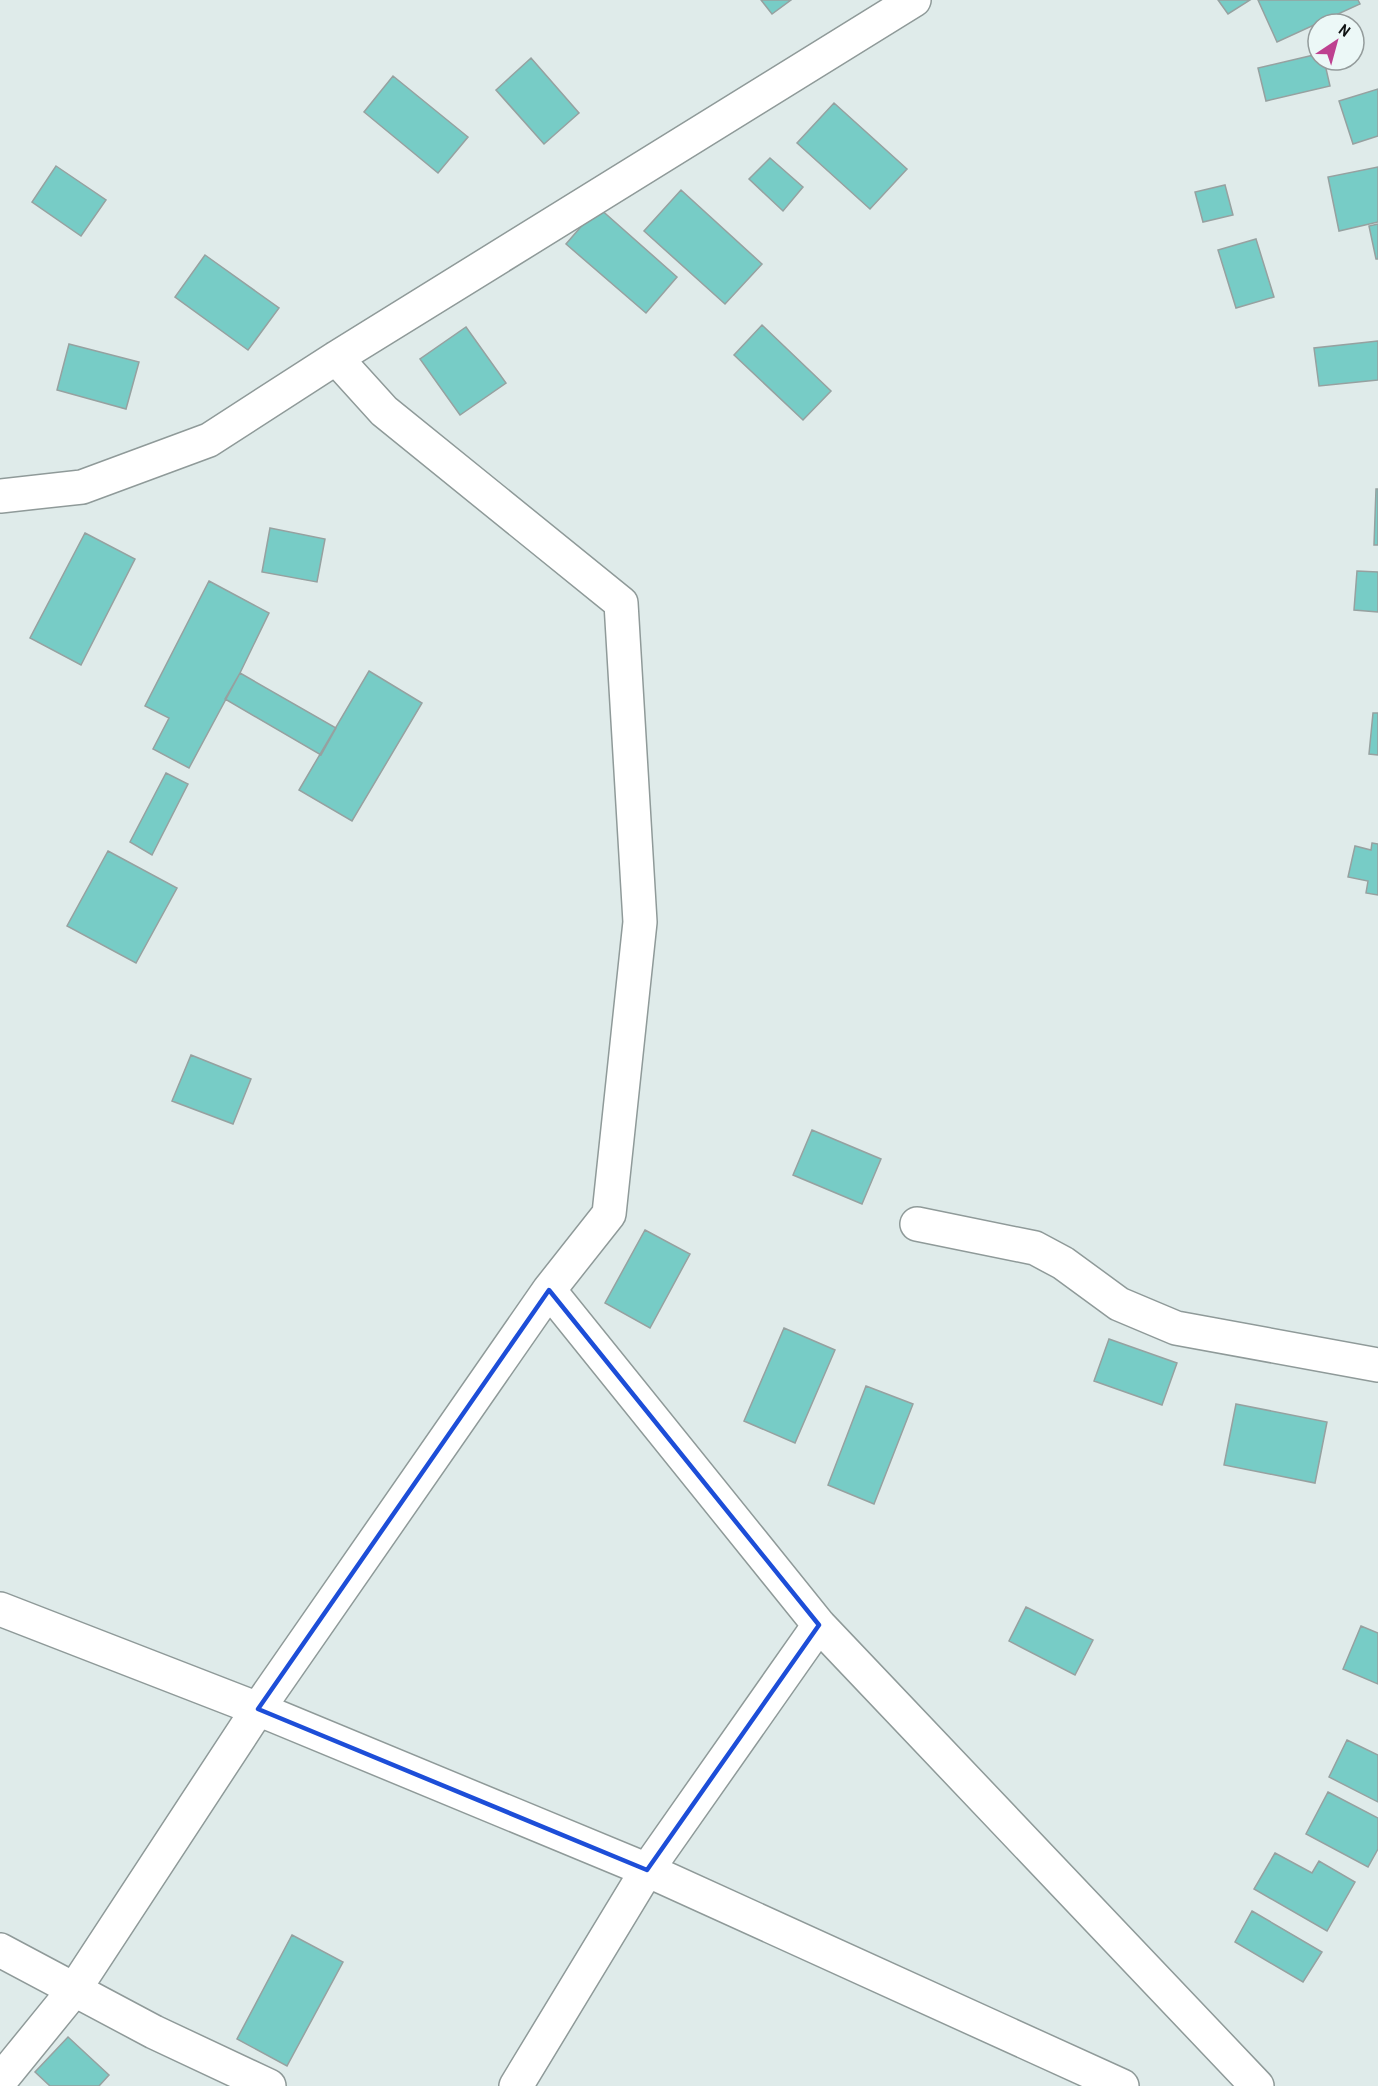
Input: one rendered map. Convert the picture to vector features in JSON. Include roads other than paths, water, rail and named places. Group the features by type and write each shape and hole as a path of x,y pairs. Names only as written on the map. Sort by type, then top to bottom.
{"street":[{"path":"0,496 82,488 209,440 336,358 914,0"},
{"path":"0,2081 74,1990 258,1709 549,1290 609,1214 640,922 621,603 384,411 336,358"},
{"path":"917,1224 1035,1248 1062,1263 1119,1304 1176,1328 1378,1365"},
{"path":"549,1290 819,1625 1257,2086"},
{"path":"0,1609 258,1709 647,1870 1122,2086"},
{"path":"516,2086 647,1870 819,1625"},
{"path":"0,1950 154,2032 269,2086"}]}
